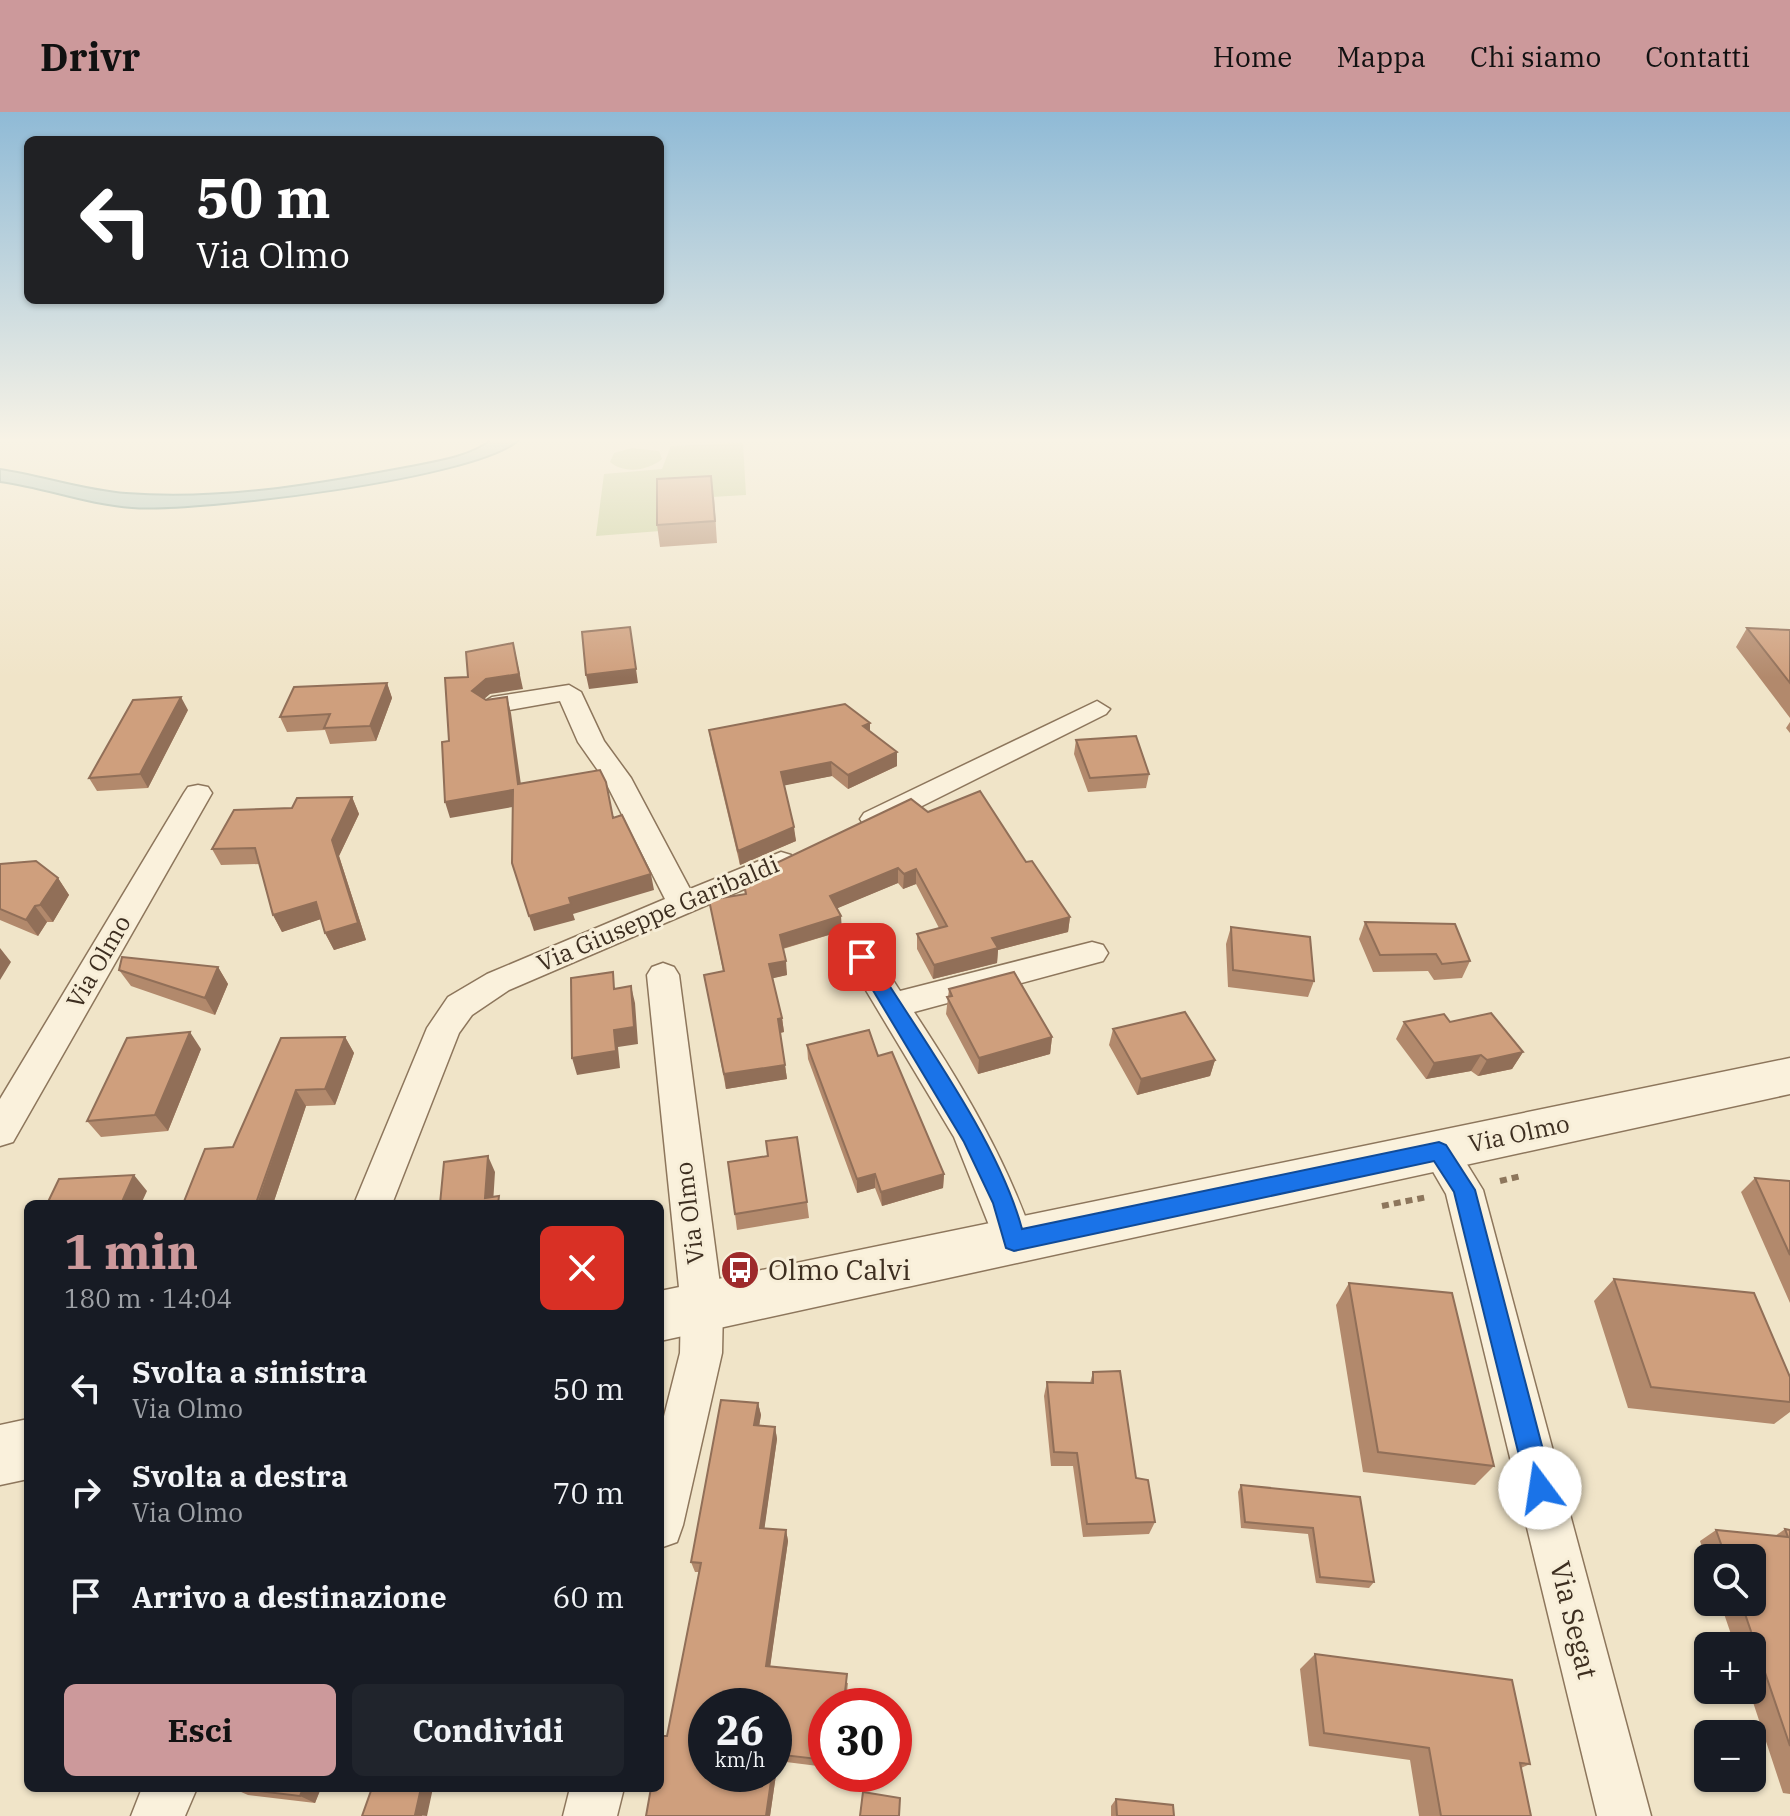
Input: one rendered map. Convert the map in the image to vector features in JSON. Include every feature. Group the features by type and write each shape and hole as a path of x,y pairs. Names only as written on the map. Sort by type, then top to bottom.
{"street":[{"path":"492,705 569,692 591,742 617,778 682,902"},
{"path":"853,829 1097,709"},
{"name":"Via Olmo","path":"0,1131 198,793"},
{"name":"Via Giuseppe Garibaldi","path":"375,1200 444,1028 460,1006 498,982 811,848"},
{"path":"891,1006 1092,953"},
{"path":"862,957 972,1137 1004,1203 1014,1241"},
{"name":"Via Olmo","path":"663,975 681,1311 1439,1151 1786,1084"},
{"name":"Via Segat","path":"1439,1151 1464,1190 1624,1816"},
{"path":"664,1508 701,1353 681,1311"},
{"path":"0,1455 24,1450"},
{"path":"158,1816 168,1792"},
{"path":"590,1816 596,1792"}],"green space":[{"path":"598,519 660,519 660,531 596,536"}],"building":[{"path":"657,519 715,519 715,521 657,525"},
{"path":"630,627 636,669 586,675 582,632"},
{"path":"1747,628 1790,630 1790,683"},
{"path":"513,643 519,674 486,679 472,691 486,700 507,697 518,784 600,770 606,782 613,818 622,815 651,874 569,898 571,904 529,916 512,863 513,790 445,802 442,742 449,741 445,678 468,677 466,652"},
{"path":"387,683 370,726 324,728 330,714 280,717 294,687"},
{"path":"181,697 140,774 89,778 133,700"},
{"path":"845,704 870,723 863,726 897,752 848,775 831,762 781,772 794,827 738,851 709,730"},
{"path":"1136,736 1149,774 1090,778 1076,740"},
{"path":"980,791 1026,862 1032,861 1070,917 992,938 998,948 934,965 917,934 947,926 916,869 904,874 898,868 830,896 841,916 780,935 786,961 769,964 782,1018 778,1019 785,1065 724,1074 704,975 724,971 709,900 746,894 743,879 911,799 928,812"},
{"path":"352,797 332,840 358,923 325,933 316,902 273,915 255,848 212,849 234,810 292,808 297,798"},
{"path":"36,861 58,878 40,905 35,906 26,920 0,909 0,864"},
{"path":"1365,922 1455,924 1470,961 1442,964 1436,954 1380,955"},
{"path":"1231,927 1310,937 1314,981 1233,970"},
{"path":"122,957 218,967 205,998 119,970"},
{"path":"613,972 614,989 631,986 634,1027 614,1030 616,1051 572,1058 571,978"},
{"path":"1014,972 1052,1037 979,1058 947,997 952,996 949,989"},
{"path":"1185,1012 1215,1060 1141,1079 1113,1029"},
{"path":"1491,1013 1523,1052 1487,1060 1481,1055 1434,1063 1404,1022 1444,1014 1450,1022"},
{"path":"869,1030 878,1056 892,1052 944,1174 881,1192 875,1174 857,1179 807,1045"},
{"path":"190,1032 155,1115 87,1121 127,1038"},
{"path":"345,1037 325,1089 296,1090 257,1200 185,1200 205,1149 233,1147 281,1038"},
{"path":"797,1137 807,1202 735,1214 728,1162 768,1156 766,1141"},
{"path":"488,1156 485,1198 499,1196 498,1200 440,1200 444,1162"},
{"path":"134,1175 123,1200 49,1200 59,1179"},
{"path":"1755,1178 1790,1181 1790,1255"},
{"path":"1614,1279 1754,1293 1790,1377 1790,1402 1651,1387"},
{"path":"1349,1283 1452,1293 1494,1466 1378,1452"},
{"path":"1120,1371 1136,1478 1148,1480 1155,1522 1087,1524 1077,1453 1054,1452 1047,1382 1093,1383 1093,1372"},
{"path":"721,1400 758,1403 754,1425 775,1427 760,1528 786,1530 766,1666 847,1674 845,1688 808,1688 808,1758 792,1756 792,1688 688,1688 688,1792 769,1792 766,1816 646,1816 650,1792 664,1792 664,1736 667,1736 701,1563 691,1562"},
{"path":"1241,1485 1360,1497 1374,1582 1320,1577 1313,1528 1245,1522"},
{"path":"1785,1529 1790,1530 1790,1746 1766,1675 1766,1632 1751,1632 1746,1616 1766,1616 1766,1544 1721,1544 1716,1530 1788,1537"},
{"path":"1315,1654 1512,1680 1530,1764 1520,1763 1531,1816 1441,1816 1429,1748 1324,1733"},
{"path":"266,1792 302,1792 300,1796"},
{"path":"371,1792 420,1792 415,1815 422,1816 362,1816"},
{"path":"863,1792 900,1798 899,1816 860,1816"},
{"path":"1116,1799 1173,1805 1174,1816 1117,1816"}],"place":[{"name":"Olmo Calvi","path":"740,1270"}],"route":[{"path":"862,957 972,1137 1004,1203 1014,1241 1439,1151 1464,1190 1540,1488"}]}
